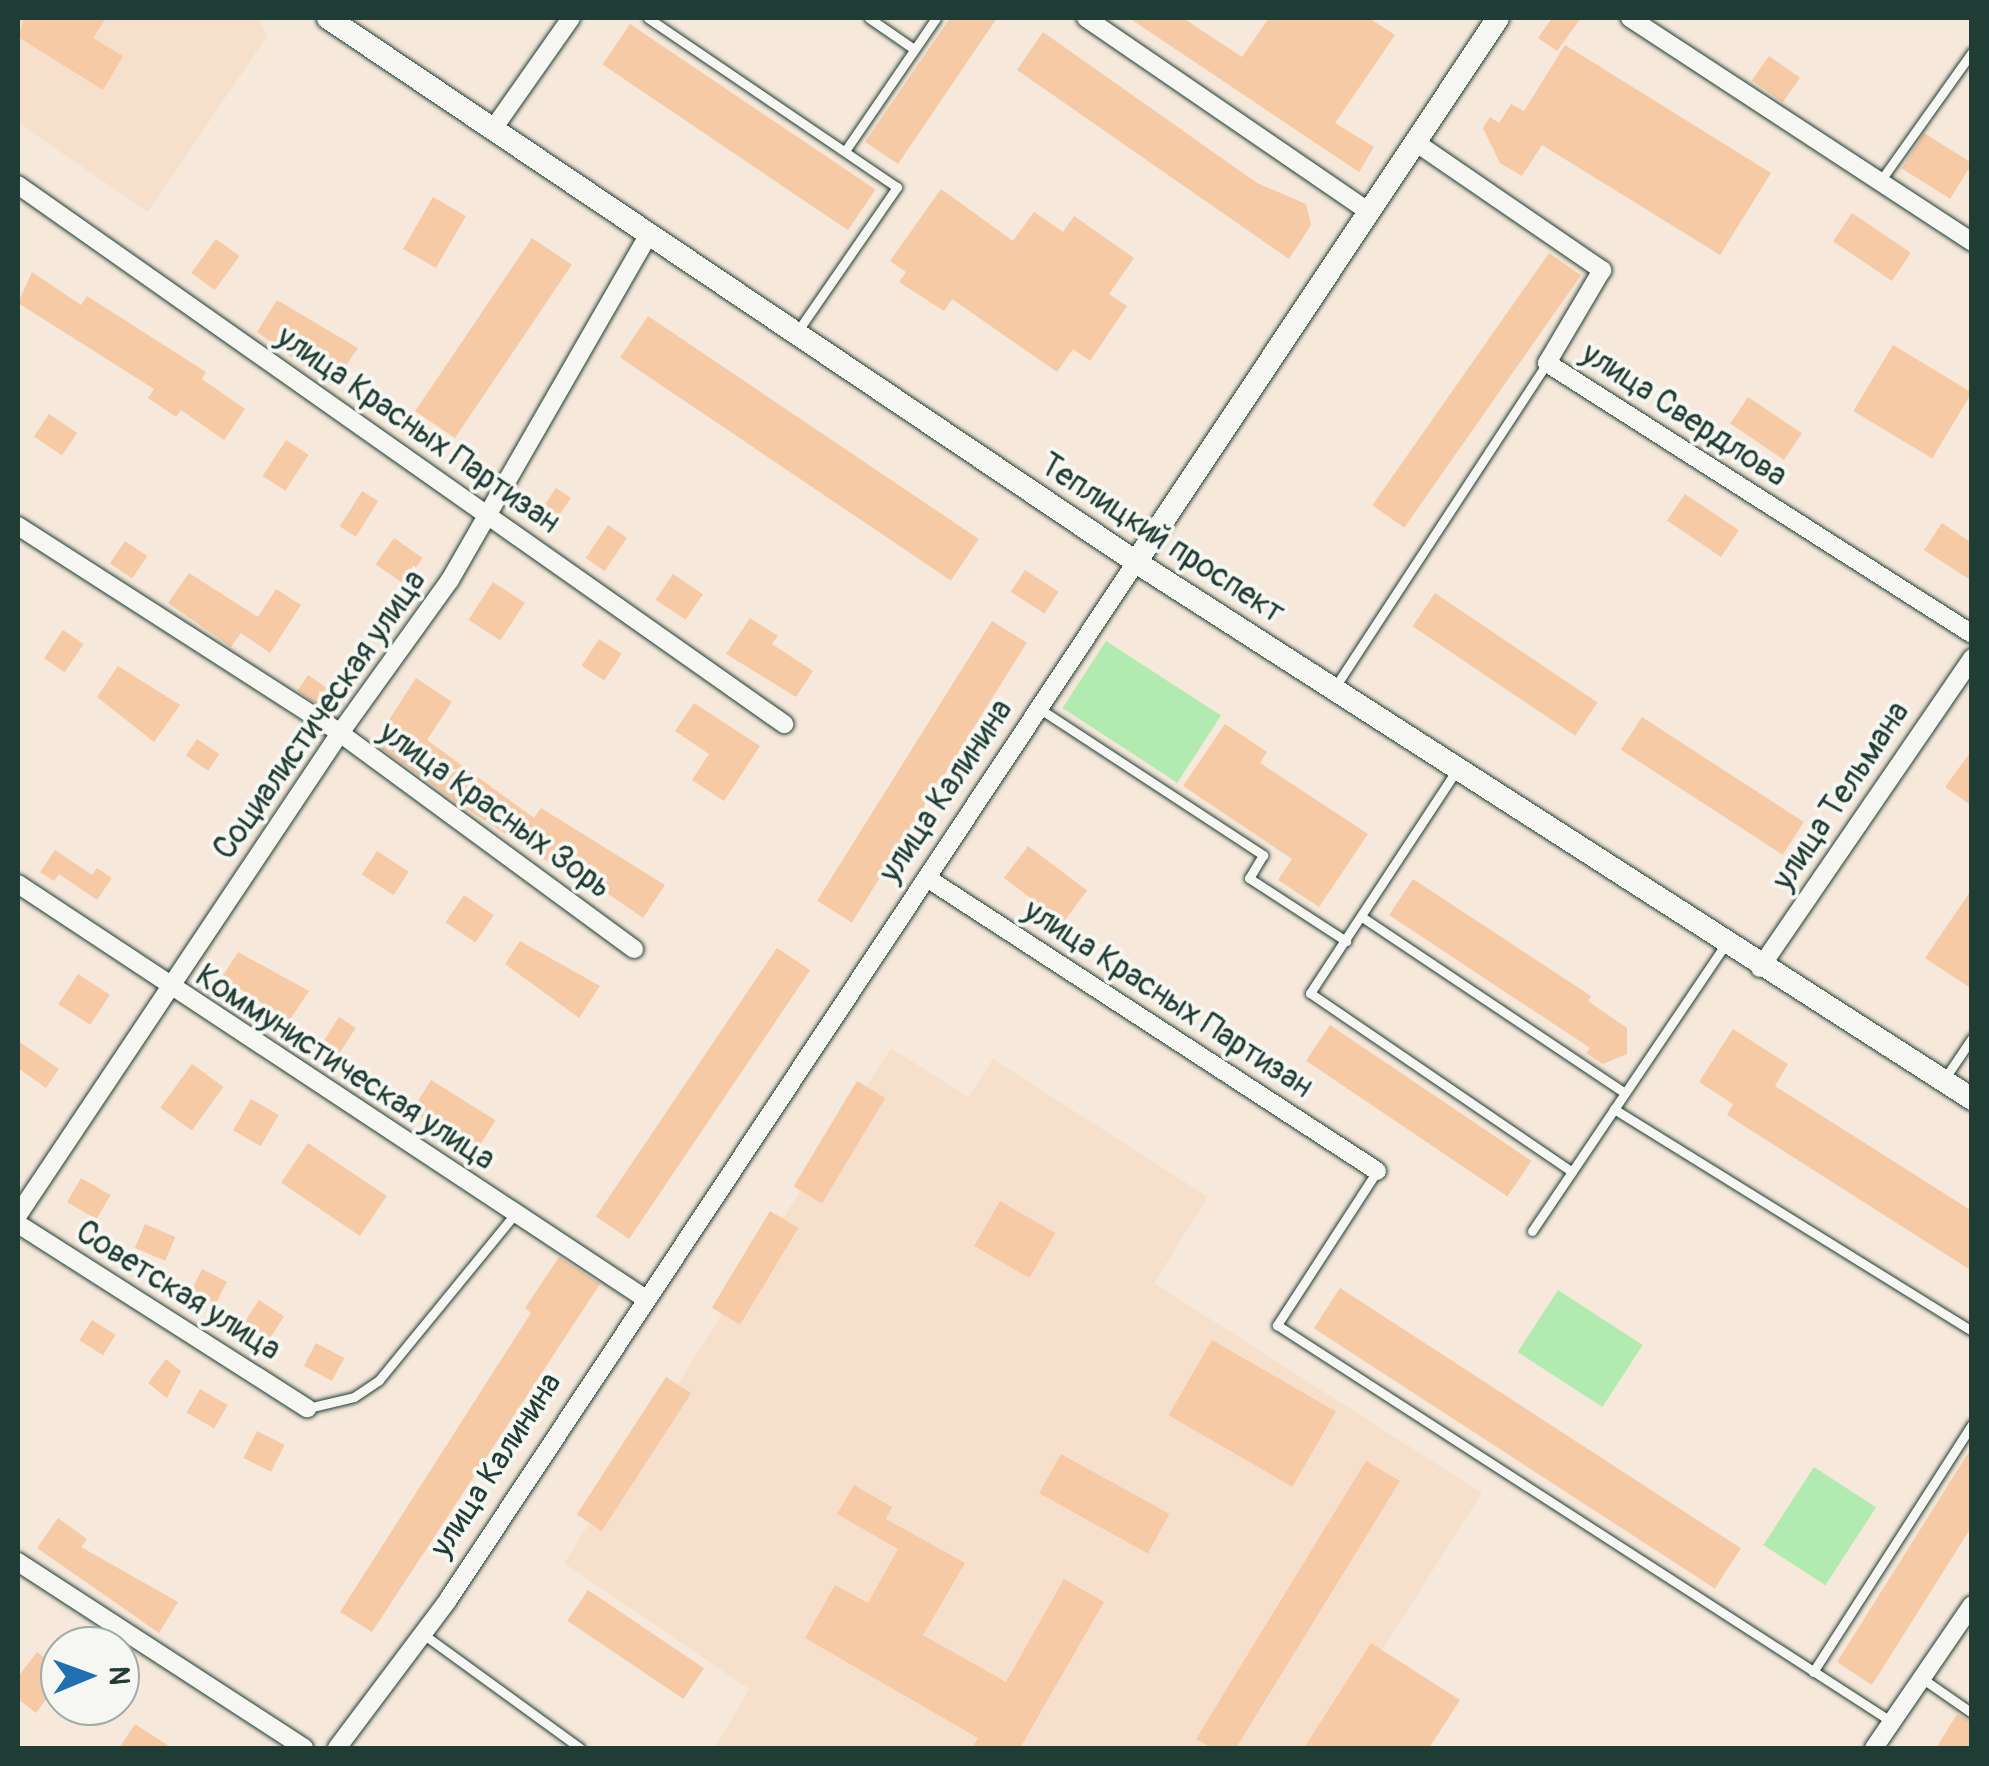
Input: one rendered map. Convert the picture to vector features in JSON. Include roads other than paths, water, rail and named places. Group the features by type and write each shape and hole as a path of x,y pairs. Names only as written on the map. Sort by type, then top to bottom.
{"main road":[{"name":"Теплицкий проспект","path":"328,18 1136,562 1760,968 1972,1098"},
{"name":"улица Калинина","path":"1136,562 1498,18"}],"street":[{"path":"493,130 571,18"},
{"path":"1086,18 1369,212"},
{"path":"1630,18 1972,242"},
{"name":"улица Свердлова","path":"1415,142 1602,270 1546,363 1972,634"},
{"name":"улица Красных Партизан","path":"18,185 784,724"},
{"name":"Социалистическая улица","path":"18,1215 340,733 450,580 483,513 648,235"},
{"name":"улица Красных Зорь","path":"18,526 340,733 634,950"},
{"name":"улица Калинина","path":"337,1748 448,1600 643,1298 1136,562"},
{"name":"улица Тельмана","path":"1760,968 1972,658"},
{"name":"улица Красных Партизан","path":"926,878 1377,1171"},
{"name":"Коммунистическая улица","path":"18,884 168,988 643,1298"},
{"name":"Советская улица","path":"18,1224 307,1408"},
{"path":"18,1562 304,1748"},
{"path":"1874,1748 1972,1605"}],"lane":[{"path":"648,18 898,188 796,335"},
{"path":"869,18 914,49"},
{"path":"844,152 936,18"},
{"path":"1881,180 1972,52"},
{"path":"1334,689 1546,363"},
{"path":"1040,709 1263,856 1248,878 1346,941"},
{"path":"1458,770 1310,993 1572,1172"},
{"path":"1362,917 1626,1093"},
{"path":"1532,1231 1725,945"},
{"path":"1944,1080 1972,1038"},
{"path":"1614,1110 1972,1331"},
{"path":"1377,1171 1277,1325 1892,1722"},
{"path":"307,1408 354,1397 378,1380 515,1214"},
{"path":"1813,1672 1972,1424"},
{"path":"423,1634 580,1748"},
{"path":"1921,1677 1972,1712"}]}
